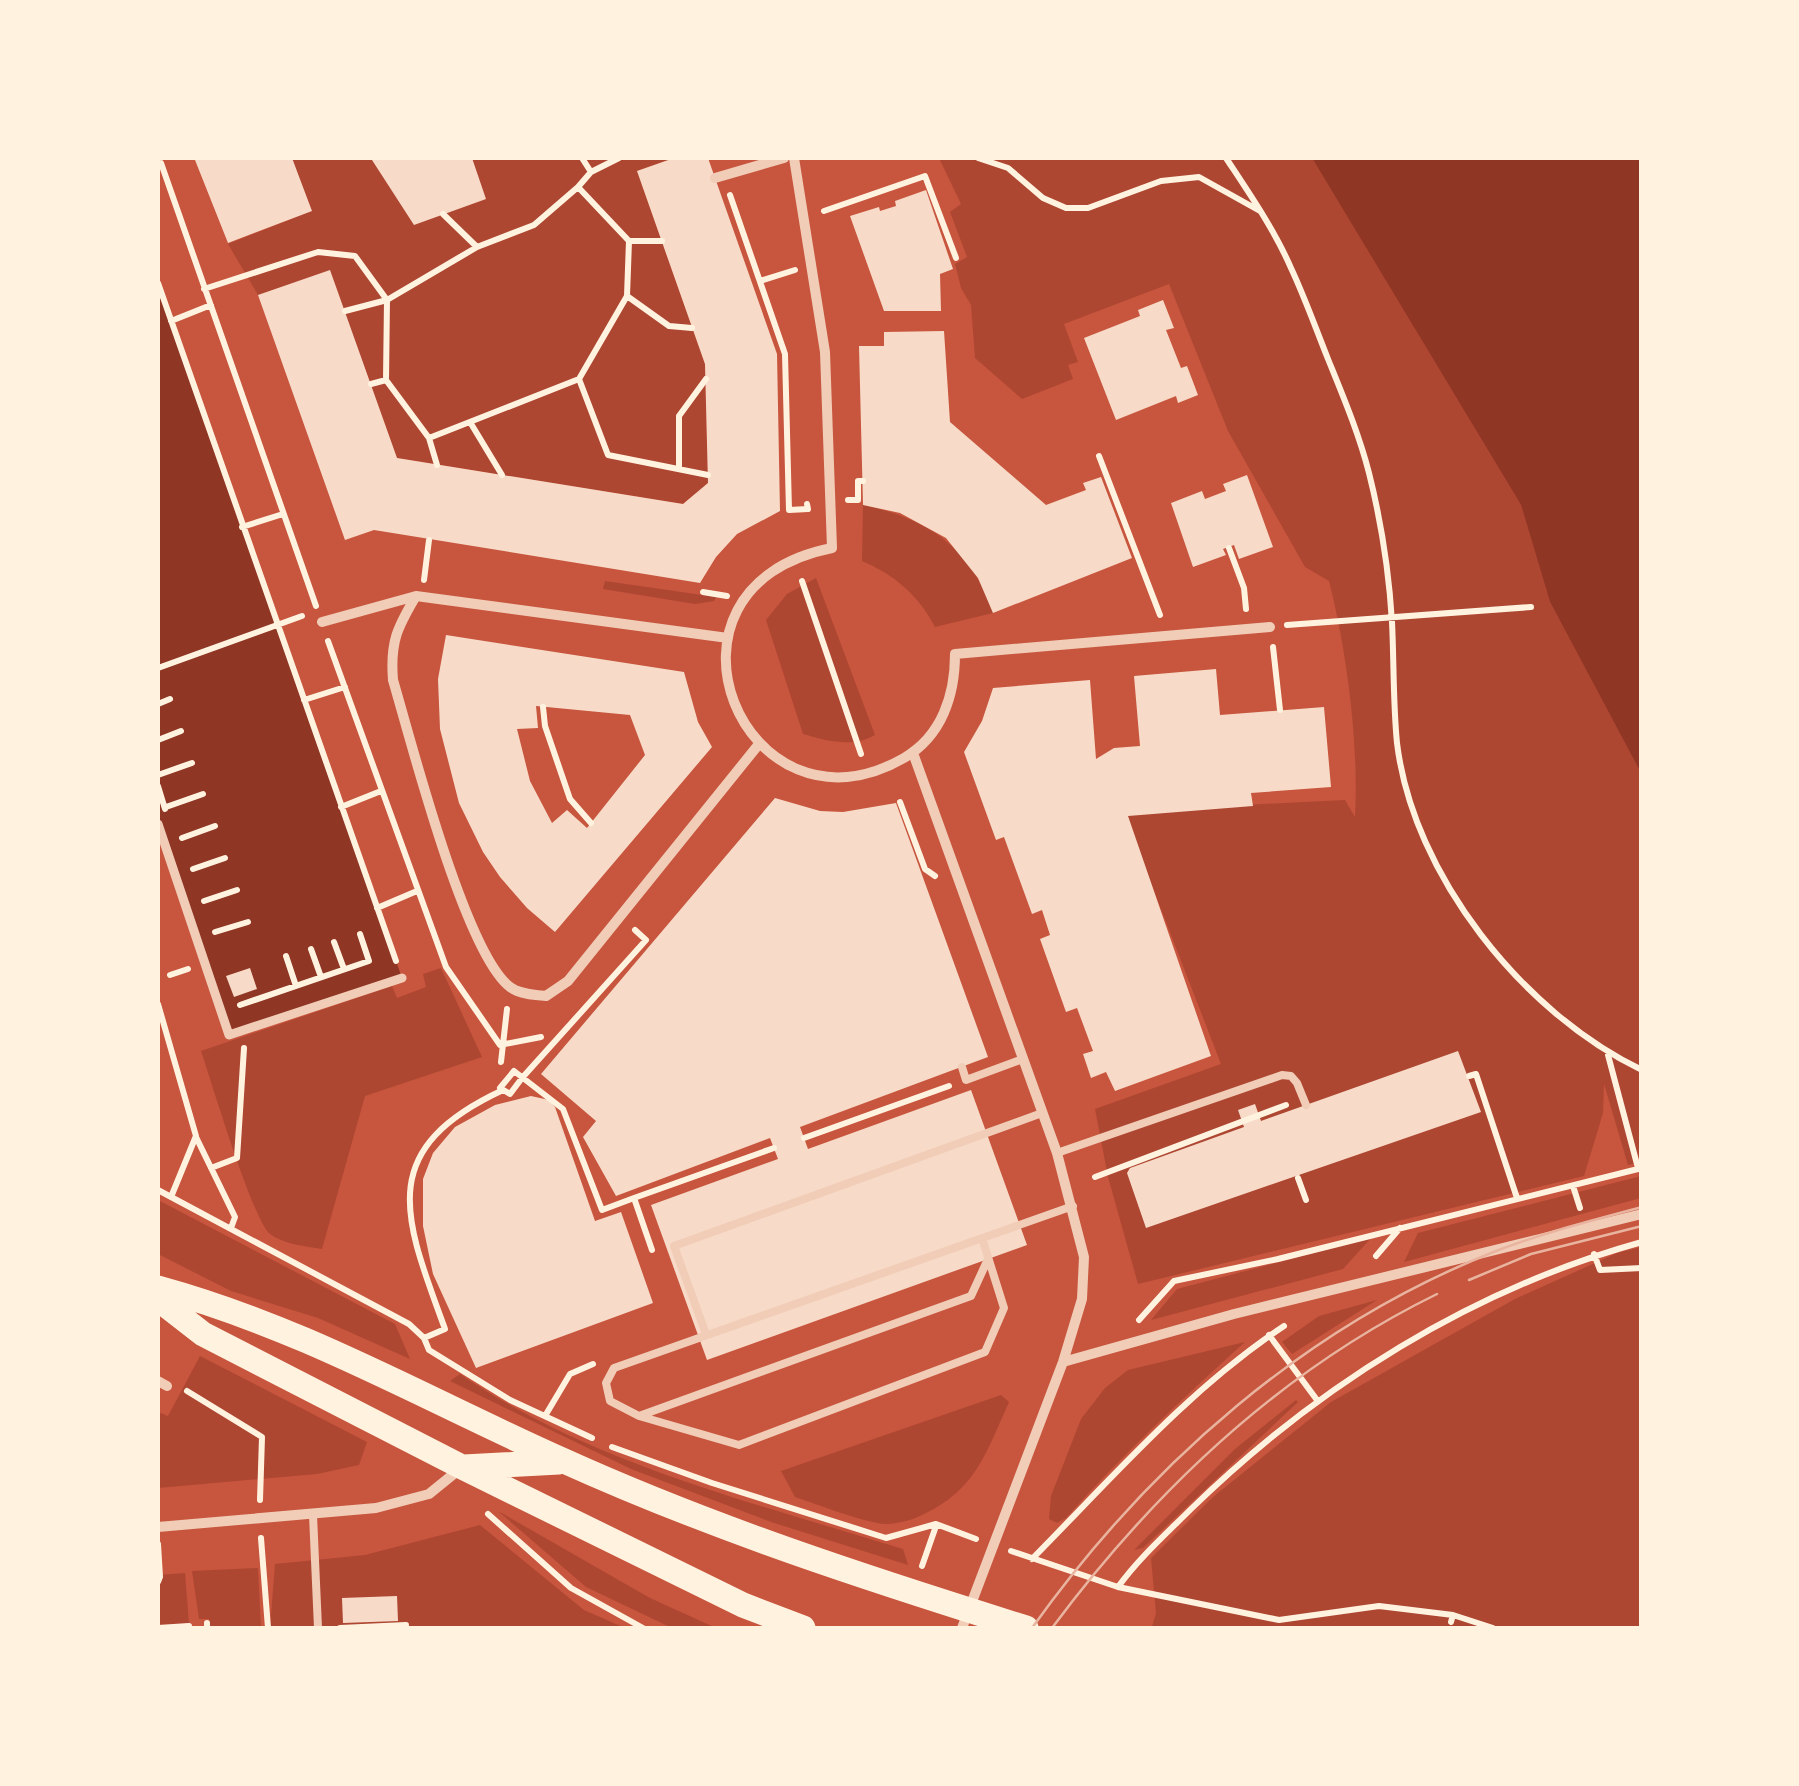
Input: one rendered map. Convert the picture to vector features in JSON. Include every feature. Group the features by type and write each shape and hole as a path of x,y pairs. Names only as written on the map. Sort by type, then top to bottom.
{"main road":[{"path":"158,1288 222,1305 338,1352 564,1461 971,1623 1026,1628"},
{"path":"158,1299 203,1334 462,1467 695,1582 802,1628"},
{"path":"462,1467 564,1461"}],"street":[{"path":"719,177 784,158"},
{"path":"794,158 825,352 832,548 778,566 742,598 732,617 726,674 743,723 759,744 786,764 818,776 851,778 884,770 913,753 934,732 948,706 956,678 956,654 1270,627"},
{"path":"320,616 419,596 728,638"},
{"path":"419,596 398,626 390,650 393,680 458,891 490,964 511,988 546,996 568,980 759,744"},
{"path":"913,753 1024,1058 1072,1206 1084,1258 1082,1299 1064,1362 1002,1519 971,1623"},
{"path":"158,824 229,1034 402,978"},
{"path":"1064,1362 1132,1340 1642,1214"},
{"path":"158,1527 376,1508 429,1494 462,1467"}],"lane":[{"path":"962,1068 966,1080 1024,1058"},
{"path":"1056,1153 1282,1075 1297,1082 1306,1105"},
{"path":"706,1334 674,1246 1042,1113"},
{"path":"982,1238 1004,1308 985,1352 739,1445 639,1416 610,1401 606,1383 614,1368 1072,1206"},
{"path":"639,1416 971,1296 988,1258"},
{"path":"313,1516 318,1628"}],"path":[{"path":"582,158 591,172"},
{"path":"344,311 386,300 477,247 534,224 591,172 620,158"},
{"path":"978,158 1008,168 1043,198 1066,208 1088,208 1161,180 1199,177 1261,212"},
{"path":"1226,158 1290,266 1368,469 1382,533 1398,743 1407,790 1427,845 1463,911 1497,955 1550,1007 1608,1054 1642,1070"},
{"path":"160,163 417,892 446,967 500,1045"},
{"path":"804,218 925,176 956,258"},
{"path":"719,177 760,281 764,305 786,354 781,370 784,478 789,510 808,509"},
{"path":"430,438 579,380 627,296 629,241 578,187"},
{"path":"443,214 477,247"},
{"path":"629,241 662,241"},
{"path":"204,289 318,252 355,256 386,300 386,380 430,438 437,465"},
{"path":"760,281 775,275"},
{"path":"158,283 402,978"},
{"path":"627,296 670,326 692,328"},
{"path":"171,322 211,305"},
{"path":"679,469 679,416 706,379"},
{"path":"371,384 386,380"},
{"path":"579,380 608,455 708,475"},
{"path":"470,422 502,475"},
{"path":"1099,456 1160,610 1162,636"},
{"path":"858,495 858,482 863,481"},
{"path":"242,527 283,514"},
{"path":"419,596 429,540"},
{"path":"1229,548 1244,588 1249,629"},
{"path":"794,558 867,774"},
{"path":"1280,710 1270,627 1531,607"},
{"path":"158,668 320,616"},
{"path":"304,700 344,687"},
{"path":"158,704 170,699"},
{"path":"544,707 545,726 570,799 591,823"},
{"path":"158,740 182,731"},
{"path":"158,775 192,763"},
{"path":"341,807 381,790"},
{"path":"165,808 204,794"},
{"path":"900,802 925,868 948,885"},
{"path":"176,840 214,826"},
{"path":"187,871 226,858"},
{"path":"198,902 236,890"},
{"path":"377,908 417,892"},
{"path":"209,934 248,922"},
{"path":"522,1078 646,940 636,930"},
{"path":"234,1007 369,960 360,934"},
{"path":"334,942 344,969"},
{"path":"310,949 321,977"},
{"path":"286,956 296,986"},
{"path":"501,1062 500,1045 511,988"},
{"path":"158,1004 196,1136 235,1217 230,1228"},
{"path":"211,1168 237,1158 242,1030"},
{"path":"500,1045 542,1037"},
{"path":"1132,1340 1141,1316 1174,1281 1278,1259 1640,1168 1608,1054"},
{"path":"424,1338 445,1329 417,1252 411,1218 417,1157 434,1133 458,1114 504,1090 500,1088 514,1072 563,1109 602,1210 774,1148"},
{"path":"1469,1076 1476,1074 1517,1198"},
{"path":"804,1138 966,1080"},
{"path":"1095,1177 1287,1105 1289,1111"},
{"path":"171,1197 196,1136"},
{"path":"1298,1178 1306,1200"},
{"path":"158,1190 409,1324 424,1338 429,1350 510,1400 609,1446 886,1538 936,1524"},
{"path":"634,1198 654,1254"},
{"path":"1118,1587 1132,1567 1224,1478 1316,1400 1418,1338 1551,1272 1642,1242"},
{"path":"1595,1255 1600,1270 1642,1268"},
{"path":"1298,1316 1187,1402 1132,1454 1077,1519 1032,1559 1118,1587 1279,1620 1379,1606 1494,1628"},
{"path":"1269,1336 1316,1400"},
{"path":"162,1383 193,1392 262,1437 259,1520 268,1628"},
{"path":"545,1416 552,1407"},
{"path":"440,1482 487,1514 571,1588 622,1620 643,1628"},
{"path":"158,1539 158,1582"},
{"path":"619,1628 622,1620"},
{"path":"340,1628 406,1625"},
{"path":"158,1628 189,1626"}],"shaded area":[{"path":"292,158 674,158 637,171 705,364 708,483 683,504 397,458 330,271 258,295 228,244 311,211"},
{"path":"939,158 1312,158 1521,505 1550,602 1641,773 1641,1162 1628,1165 1604,1084 1603,1113 1584,1176 1138,1284 1108,1177 1095,1109 1221,1064 1123,811 1345,800 1355,817 1353,729 1341,638 1329,581 1305,567 1228,431 1169,284 1064,324 1078,362 1068,365 1073,379 1022,399 975,358 971,305 961,288 955,264 967,257 950,212 961,204"},
{"path":"1312,158 1641,158 1641,773 1550,602 1521,505"},
{"path":"158,283 402,978 229,1035 158,824"},
{"path":"863,505 908,519 944,540 973,571 993,613 935,627 905,588 862,561"},
{"path":"816,578 875,735 866,739 839,742 803,734 766,620 787,594"},
{"path":"605,581 716,597 714,601 695,604 603,589"},
{"path":"441,968 482,1057 365,1096 322,1249 276,1238 253,1204 201,1051 392,986 397,998 426,987 423,974"},
{"path":"1641,1176 1641,1198 1404,1262 1418,1233"},
{"path":"158,1200 395,1324 410,1359 318,1318 231,1291 158,1254"},
{"path":"1371,1238 1343,1269 1151,1320 1177,1289"},
{"path":"1641,1247 1641,1628 1152,1627 1156,1613 1151,1558 1213,1497 1331,1402 1515,1299 1617,1253"},
{"path":"1377,1300 1292,1354 1282,1342 1319,1316"},
{"path":"1245,1342 1153,1427 1066,1518 1057,1523 1049,1519 1051,1496 1081,1419 1105,1388 1128,1370"},
{"path":"200,1356 367,1442 359,1465 317,1474 158,1488 158,1412 168,1416"},
{"path":"460,1374 564,1433 618,1457 731,1497 903,1549 908,1565 771,1522 631,1469 450,1381"},
{"path":"1001,1395 1009,1402 967,1482 940,1505 912,1519 877,1523 795,1497 781,1471"},
{"path":"1296,1400 1143,1548 1134,1550 1235,1449"},
{"path":"498,1511 650,1598 716,1628 672,1628 586,1587"},
{"path":"480,1525 584,1610 625,1628 270,1628 275,1564 365,1555"},
{"path":"258,1568 261,1628 209,1628 209,1619 199,1619 192,1571"},
{"path":"185,1573 189,1623 158,1628 158,1575"}],"building":[{"path":"292,158 312,211 228,243 195,160"},
{"path":"472,158 486,199 414,225 372,160"},
{"path":"674,158 708,158 777,354 780,511 737,534 700,583 374,530 345,540 258,295 330,270 397,458 683,504 708,483 705,364 637,171"},
{"path":"926,190 953,269 940,274 941,311 884,311 850,216 896,206 895,201"},
{"path":"1163,300 1174,328 1166,330 1181,368 1187,366 1198,395 1178,403 1176,396 1116,420 1084,338 1140,316 1138,310"},
{"path":"944,331 950,422 1046,505 1086,490 1083,483 1101,477 1132,558 993,613 978,578 946,538 900,513 863,505 859,346 884,346 884,332"},
{"path":"1247,475 1273,547 1239,559 1234,545 1223,549 1226,555 1193,567 1171,503 1202,491 1205,499 1226,491 1223,484"},
{"path":"446,635 684,672 698,722 712,747 555,932 500,877 459,803 440,729 438,679","holes":["536,706 630,715 645,755 587,828 567,810 552,823 530,781 517,729 538,728"]},
{"path":"1216,669 1220,715 1324,707 1331,787 1251,793 1253,806 1128,816 1211,1056 1115,1091 1106,1072 1091,1078 1083,1054 1093,1051 1077,1008 1066,1012 1040,939 1050,935 1042,910 1032,914 1004,837 996,840 964,752 982,721 993,688 1090,680 1096,759 1114,748 1140,746 1134,676"},
{"path":"775,798 820,811 843,812 896,803 988,1057 800,1127 808,1149 971,1090 1027,1245 707,1360 651,1205 778,1159 770,1138 616,1196 583,1137 596,1121 541,1074"},
{"path":"250,968 257,989 234,997 226,976"},
{"path":"1458,1051 1481,1112 1146,1228 1127,1173 1130,1168 1244,1127 1238,1110 1255,1104 1261,1121"},
{"path":"531,1096 549,1100 555,1107 595,1221 621,1212 653,1303 476,1368 433,1274 423,1226 423,1179 433,1153 455,1127 495,1105"},
{"path":"397,1596 398,1621 343,1623 342,1598"}],"tram line":[{"path":"1032,1628 1127,1510 1180,1456 1297,1360 1360,1318 1496,1251 1642,1207"},
{"path":"1469,1280 1531,1254 1642,1226"},
{"path":"1052,1628 1133,1529 1225,1438 1326,1359 1437,1294"}]}
